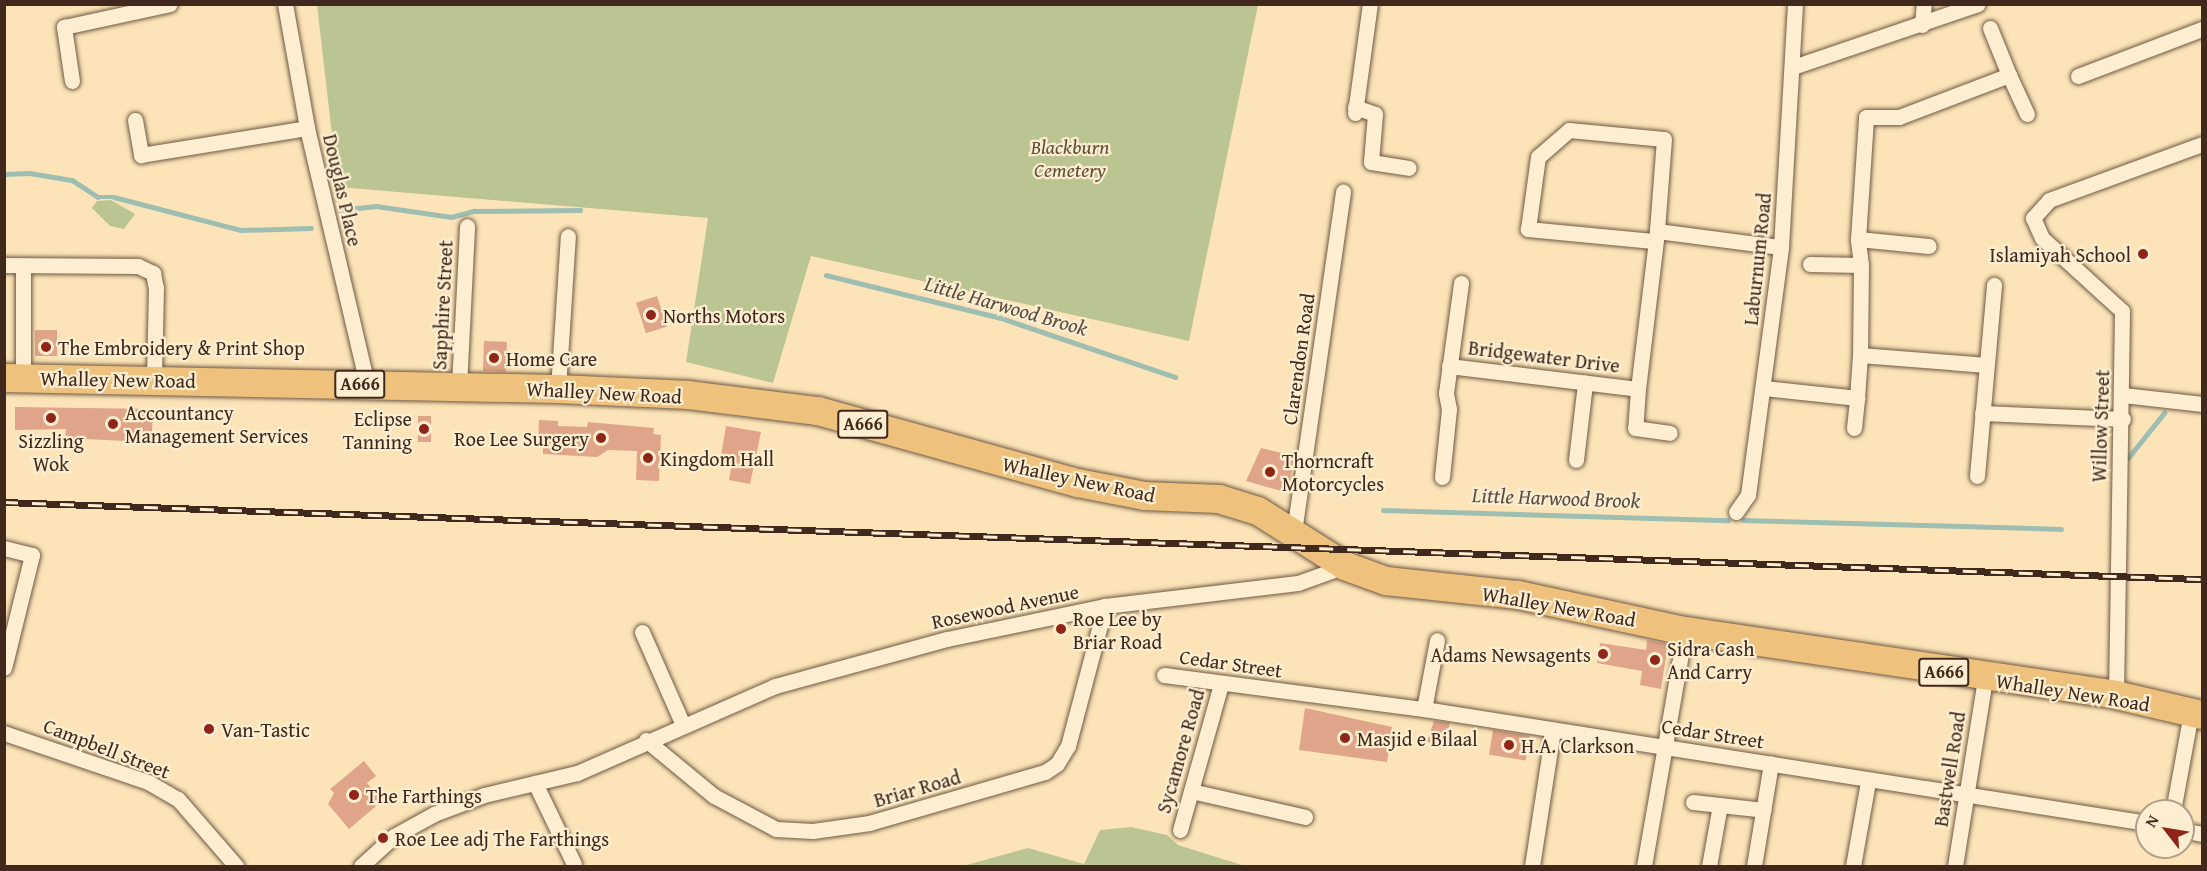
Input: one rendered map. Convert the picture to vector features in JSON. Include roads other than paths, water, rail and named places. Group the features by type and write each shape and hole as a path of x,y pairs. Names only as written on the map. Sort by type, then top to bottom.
{"highway":[{"name":"Whalley New Road","path":"14,378 154,379 558,389 689,395 818,411 1078,483 1145,496 1219,499 1258,511 1345,566 1386,581 1518,595 1685,631 1985,678 2116,695 2197,714"}],"street":[{"path":"72,81 64,27 170,4"},
{"name":"Douglas Place","path":"285,4 307,128 367,384"},
{"path":"1370,4 1355,110 1375,114 1371,162 1409,168"},
{"name":"Laburnum Road","path":"1736,512 1748,495 1781,247 1795,4"},
{"path":"1922,25 1923,4"},
{"path":"1793,67 1922,25 1977,4"},
{"path":"1990,28 2027,114"},
{"path":"2078,76 2202,29"},
{"path":"1854,428 1860,355 1861,265 1858,239 1866,117 1899,117 2009,75"},
{"path":"135,120 141,155 307,128"},
{"path":"1655,236 1664,139 1569,130 1538,157 1528,229 1655,236 1781,247"},
{"name":"Willow Street","path":"2116,695 2114,571 2123,418 2122,311 2042,238 2033,218 2049,200 2202,144"},
{"name":"Clarendon Road","path":"1294,532 1343,192"},
{"name":"Sapphire Street","path":"459,386 467,226"},
{"path":"558,389 568,236"},
{"name":"Bridgewater Drive","path":"1449,366 1638,389 1655,236"},
{"path":"1858,239 1929,246"},
{"path":"1810,264 1861,265"},
{"path":"4,265 138,266 153,273 154,379"},
{"path":"14,378 23,266"},
{"name":"Bridgewater Drive","path":"1442,477 1449,366 1461,283"},
{"path":"1977,476 1994,285"},
{"path":"1860,355 1987,366"},
{"path":"1576,460 1585,383"},
{"path":"1764,388 1857,398"},
{"path":"1638,389 1635,428 1670,433"},
{"path":"2123,395 2202,404"},
{"path":"1982,413 2123,418"},
{"path":"4,548 32,555 4,668"},
{"name":"Rosewood Avenue","path":"361,867 394,836 434,814 535,783 577,773 646,740 775,686 947,639 1105,606 1298,583 1345,566"},
{"name":"Briar Road","path":"646,740 714,796 776,829 813,831 870,823 1045,772 1057,764 1068,746 1105,606"},
{"path":"1644,867 1685,631"},
{"path":"642,632 683,725"},
{"path":"1424,709 1437,640"},
{"name":"Cedar Street","path":"1164,675 1424,709 1771,763 1868,782 2135,821"},
{"name":"Bastwell Road","path":"1955,867 1985,678"},
{"name":"Sycamore Road","path":"1180,830 1221,684"},
{"path":"2176,799 2197,714"},
{"path":"1532,867 1553,730"},
{"name":"Campbell Street","path":"4,733 148,782 178,799 236,867"},
{"path":"1754,867 1771,763"},
{"path":"1853,867 1868,782"},
{"path":"535,783 574,864"},
{"path":"1191,791 1305,817"},
{"path":"1693,802 1764,810"},
{"path":"1709,867 1720,805"}],"waterway":[{"name":"Little Harwood Brook","path":"4,174 30,173 72,180 98,197 114,197 241,230 311,228"},
{"name":"Little Harwood Brook","path":"339,210 376,206 451,217 474,211 580,210"},
{"name":"Little Harwood Brook","path":"826,275 1001,318 1175,377"},
{"name":"Little Harwood Brook","path":"2128,458 2164,413"},
{"name":"Little Harwood Brook","path":"1383,510 1728,520"},
{"name":"Little Harwood Brook","path":"1743,520 2061,529"}],"railway":[{"path":"4,502 2202,579"}],"place":[{"name":"Islamiyah School","path":"2143,254"},
{"name":"Norths Motors","path":"651,315"},
{"name":"The Embroidery & Print Shop","path":"46,347"},
{"name":"Home Care","path":"494,358"},
{"name":"Sizzling Wok","path":"51,418"},
{"name":"Accountancy Management Services","path":"113,424"},
{"name":"Eclipse Tanning","path":"424,429"},
{"name":"Roe Lee Surgery","path":"601,438"},
{"name":"Kingdom Hall","path":"648,458"},
{"name":"Thorncraft Motorcycles","path":"1270,472"},
{"name":"Roe Lee by Briar Road","path":"1061,629"},
{"name":"Adams Newsagents","path":"1603,654"},
{"name":"Sidra Cash And Carry","path":"1655,660"},
{"name":"Van-Tastic","path":"209,729"},
{"name":"Masjid e Bilaal","path":"1345,738"},
{"name":"H.A. Clarkson","path":"1509,745"},
{"name":"The Farthings","path":"354,795"},
{"name":"Roe Lee adj The Farthings","path":"383,838"}],"park label":[{"name":"Blackburn Cemetery","path":"1070,158"}]}
